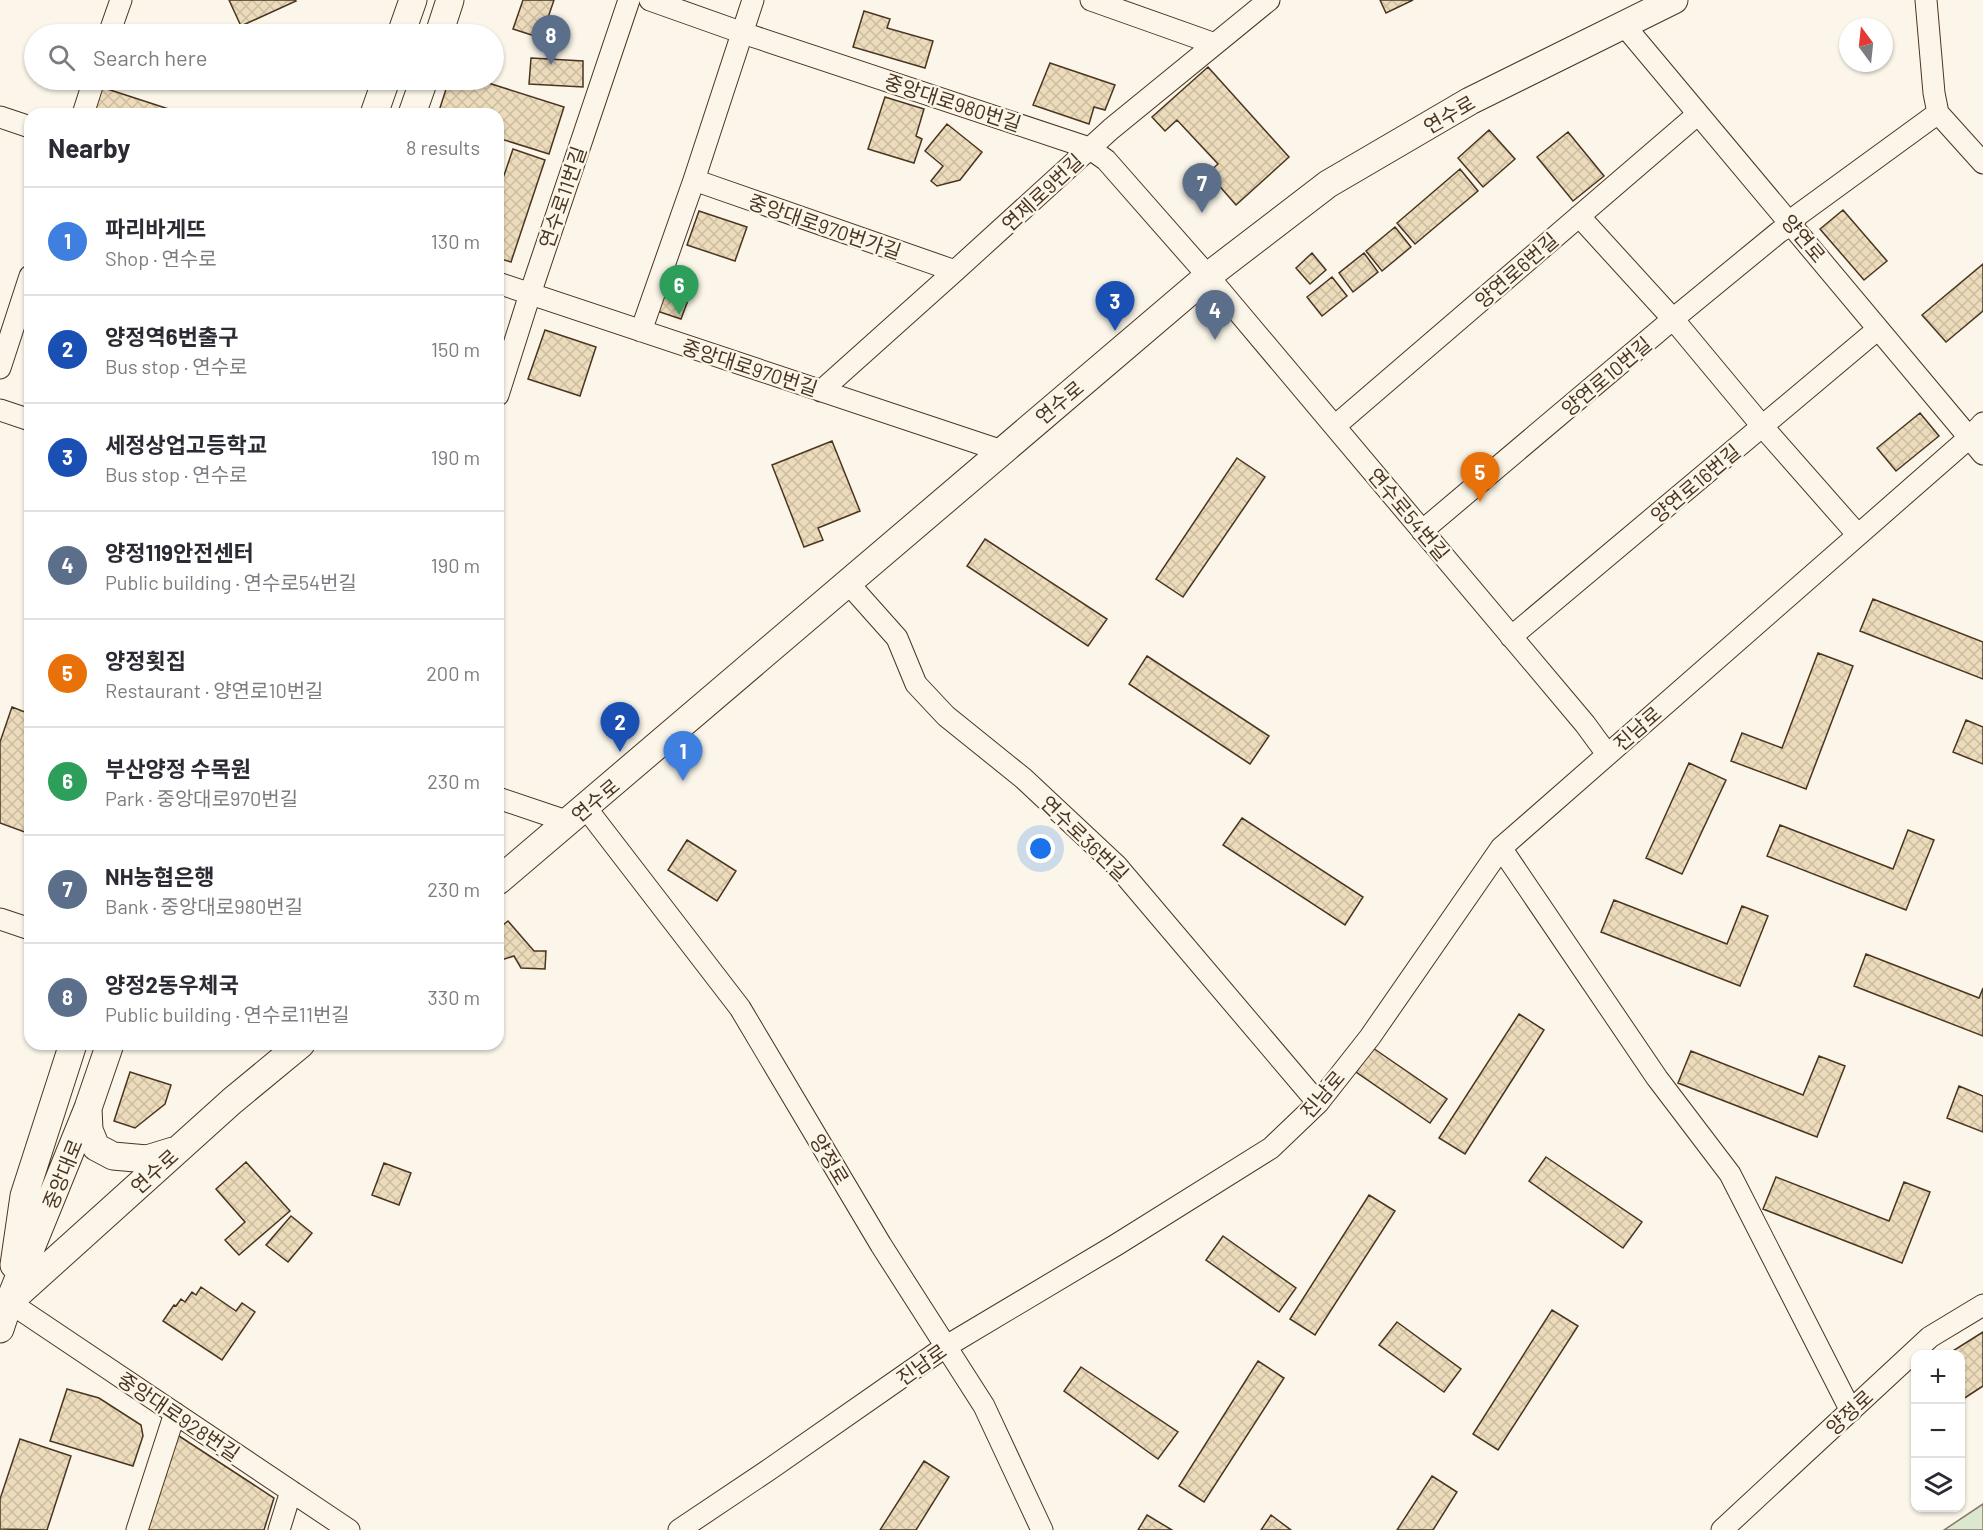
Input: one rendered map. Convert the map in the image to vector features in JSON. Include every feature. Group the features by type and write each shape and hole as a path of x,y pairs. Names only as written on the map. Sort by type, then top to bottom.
{"main road":[{"path":"405,24 413,0"},
{"path":"442,24 450,0"},
{"name":"연수로","path":"504,876 1208,276 1328,184 1470,101 1674,0"},
{"path":"376,108 382,90"},
{"path":"414,108 420,90"},
{"name":"중앙대로","path":"0,1329 24,1196 71,1050"},
{"name":"중앙대로","path":"4,1301 88,1108 108,1050"},
{"name":"연수로","path":"4,1301 232,1101 294,1050"},
{"path":"88,1108 89,1130 96,1147 113,1156 147,1160 177,1150"}],"street":[{"path":"113,24 121,0"},
{"name":"연수로11번길","path":"504,376 629,0"},
{"name":"중앙대로980번길","path":"650,0 1089,148 1106,160 1208,276"},
{"path":"641,331 694,180 753,0"},
{"path":"1091,0 1215,44"},
{"name":"연제로9번길","path":"821,391 955,272 1089,148 1269,0"},
{"path":"1926,0 1934,93 1938,113 1983,163"},
{"name":"양연로","path":"1623,24 1878,329 1976,430 1983,454"},
{"path":"85,108 91,90"},
{"name":"양연로10번길","path":"1422,531 1673,319 1779,232 1792,224 1798,215 1938,113"},
{"name":"양연로6번길","path":"1335,426 1698,114"},
{"path":"0,117 24,125"},
{"name":"중앙대로970번가길","path":"694,180 955,272"},
{"path":"1579,216 1673,319 1762,426 1858,535"},
{"name":"연수로54번길","path":"1208,276 1585,724 1607,754"},
{"name":"중앙대로970번길","path":"504,285 1002,451"},
{"path":"0,368 24,294"},
{"name":"양연로16번길","path":"1511,637 1878,329"},
{"path":"0,410 24,418"},
{"name":"진남로","path":"679,1530 945,1347 1116,1245 1271,1148 1318,1103 1370,1036 1501,848 1976,430"},
{"name":"연수로36번길","path":"848,583 897,638 916,684 946,716 1023,778 1117,866 1318,1103"},
{"path":"504,799 577,815"},
{"name":"양정로","path":"577,815 740,1008 881,1245 984,1406 1042,1530"},
{"path":"1501,848 1657,1078 1730,1174 1851,1411"},
{"path":"0,919 24,927"},
{"name":"중앙대로928번길","path":"4,1301 350,1530"},
{"name":"양정로","path":"1722,1530 1930,1337 1983,1305"},
{"path":"137,1530 175,1413"},
{"path":"279,1530 291,1491"}],"green space":[{"path":"1983,1504 1983,1530 1944,1530"}],"building":[{"path":"229,0 296,1 245,24 240,24"},
{"path":"523,0 554,0 541,38 513,29"},
{"path":"1380,0 1413,0 1386,13"},
{"path":"864,11 890,19 887,28 933,41 925,68 853,47"},
{"path":"531,58 583,61 583,87 529,84"},
{"path":"1050,63 1115,85 1105,110 1094,107 1089,124 1033,105"},
{"path":"1208,67 1289,157 1236,205 1208,173 1218,164 1177,120 1165,131 1152,117"},
{"path":"504,88 564,107 549,154 504,140 504,108 440,108 446,90 504,90"},
{"path":"97,90 110,90 166,108 95,108"},
{"path":"885,97 924,109 916,136 922,139 914,163 868,149"},
{"path":"947,124 982,152 960,180 937,186 931,181 943,166 925,151"},
{"path":"1489,130 1515,159 1483,187 1458,158"},
{"path":"1568,132 1604,176 1573,201 1537,157"},
{"path":"513,149 545,160 511,262 504,260 504,175"},
{"path":"1460,169 1478,191 1415,244 1397,223"},
{"path":"1843,210 1887,261 1864,280 1820,229"},
{"path":"699,211 747,227 735,261 687,245"},
{"path":"1395,227 1411,247 1382,271 1366,251"},
{"path":"1312,253 1326,270 1310,284 1296,268"},
{"path":"1364,253 1378,272 1353,292 1339,273"},
{"path":"1983,264 1983,311 1946,342 1922,315"},
{"path":"1332,277 1347,296 1322,316 1307,297"},
{"path":"666,287 690,295 681,319 657,311"},
{"path":"545,330 596,347 580,396 528,379"},
{"path":"1920,413 1939,436 1896,471 1877,448"},
{"path":"832,441 860,511 818,528 823,540 804,547 772,465"},
{"path":"1237,458 1265,477 1183,597 1156,579"},
{"path":"985,539 1107,619 1088,646 967,566"},
{"path":"1873,599 1983,642 1983,679 1860,631"},
{"path":"1818,653 1853,666 1806,789 1731,761 1742,733 1782,748"},
{"path":"1147,656 1269,736 1250,764 1129,684"},
{"path":"12,707 24,712 24,832 0,823 0,742"},
{"path":"1966,720 1983,727 1983,764 1953,752"},
{"path":"1689,763 1726,780 1682,874 1646,858"},
{"path":"1242,818 1363,897 1345,925 1223,845"},
{"path":"1780,825 1893,869 1908,830 1934,840 1906,910 1767,856"},
{"path":"687,840 736,871 717,901 668,870"},
{"path":"1614,900 1727,944 1742,906 1768,916 1740,986 1601,932"},
{"path":"508,921 534,951 546,951 545,969 521,968 514,956 504,959 504,924"},
{"path":"1866,954 1979,998 1983,988 1983,1036 1854,986"},
{"path":"1519,1014 1544,1030 1465,1154 1439,1138"},
{"path":"1373,1048 1447,1099 1430,1123 1356,1072"},
{"path":"1691,1051 1803,1095 1819,1056 1845,1066 1817,1137 1678,1083"},
{"path":"130,1072 171,1085 165,1104 135,1128 114,1121"},
{"path":"1959,1086 1983,1096 1983,1132 1947,1118"},
{"path":"1546,1157 1642,1222 1623,1248 1529,1181"},
{"path":"246,1162 290,1211 239,1255 225,1240 245,1222 216,1189"},
{"path":"384,1163 411,1173 399,1205 372,1195"},
{"path":"1776,1177 1889,1221 1904,1182 1930,1192 1902,1263 1763,1209"},
{"path":"1369,1195 1395,1211 1315,1335 1290,1319"},
{"path":"291,1216 312,1233 288,1262 266,1245"},
{"path":"1223,1236 1296,1288 1279,1312 1206,1260"},
{"path":"201,1287 236,1311 242,1303 255,1312 222,1360 163,1321 174,1305 176,1306 181,1299 185,1302 192,1292 196,1295"},
{"path":"1552,1310 1578,1326 1498,1450 1473,1434"},
{"path":"1397,1322 1461,1369 1444,1392 1379,1345"},
{"path":"1983,1332 1983,1386 1965,1398 1965,1350 1954,1350"},
{"path":"1258,1361 1284,1378 1204,1502 1179,1486"},
{"path":"1081,1367 1178,1432 1158,1459 1064,1391"},
{"path":"67,1389 99,1398 141,1425 143,1436 133,1466 50,1441"},
{"path":"176,1434 274,1498 264,1530 146,1530"},
{"path":"20,1439 71,1456 47,1530 0,1529 0,1499"},
{"path":"924,1461 949,1477 916,1530 880,1530"},
{"path":"1432,1476 1457,1492 1433,1530 1397,1530"},
{"path":"1147,1515 1172,1530 1138,1530"},
{"path":"1271,1515 1291,1530 1261,1530"}],"place":[{"name":"양정2동우체국","path":"551,65"},
{"name":"NH농협은행","path":"1202,213"},
{"name":"부산양정 수목원","path":"679,315"},
{"name":"세정상업고등학교","path":"1115,331"},
{"name":"양정119안전센터","path":"1215,340"},
{"name":"양정횟집","path":"1480,502"},
{"name":"양정역6번출구","path":"620,752"},
{"name":"파리바게뜨","path":"683,781"}]}
